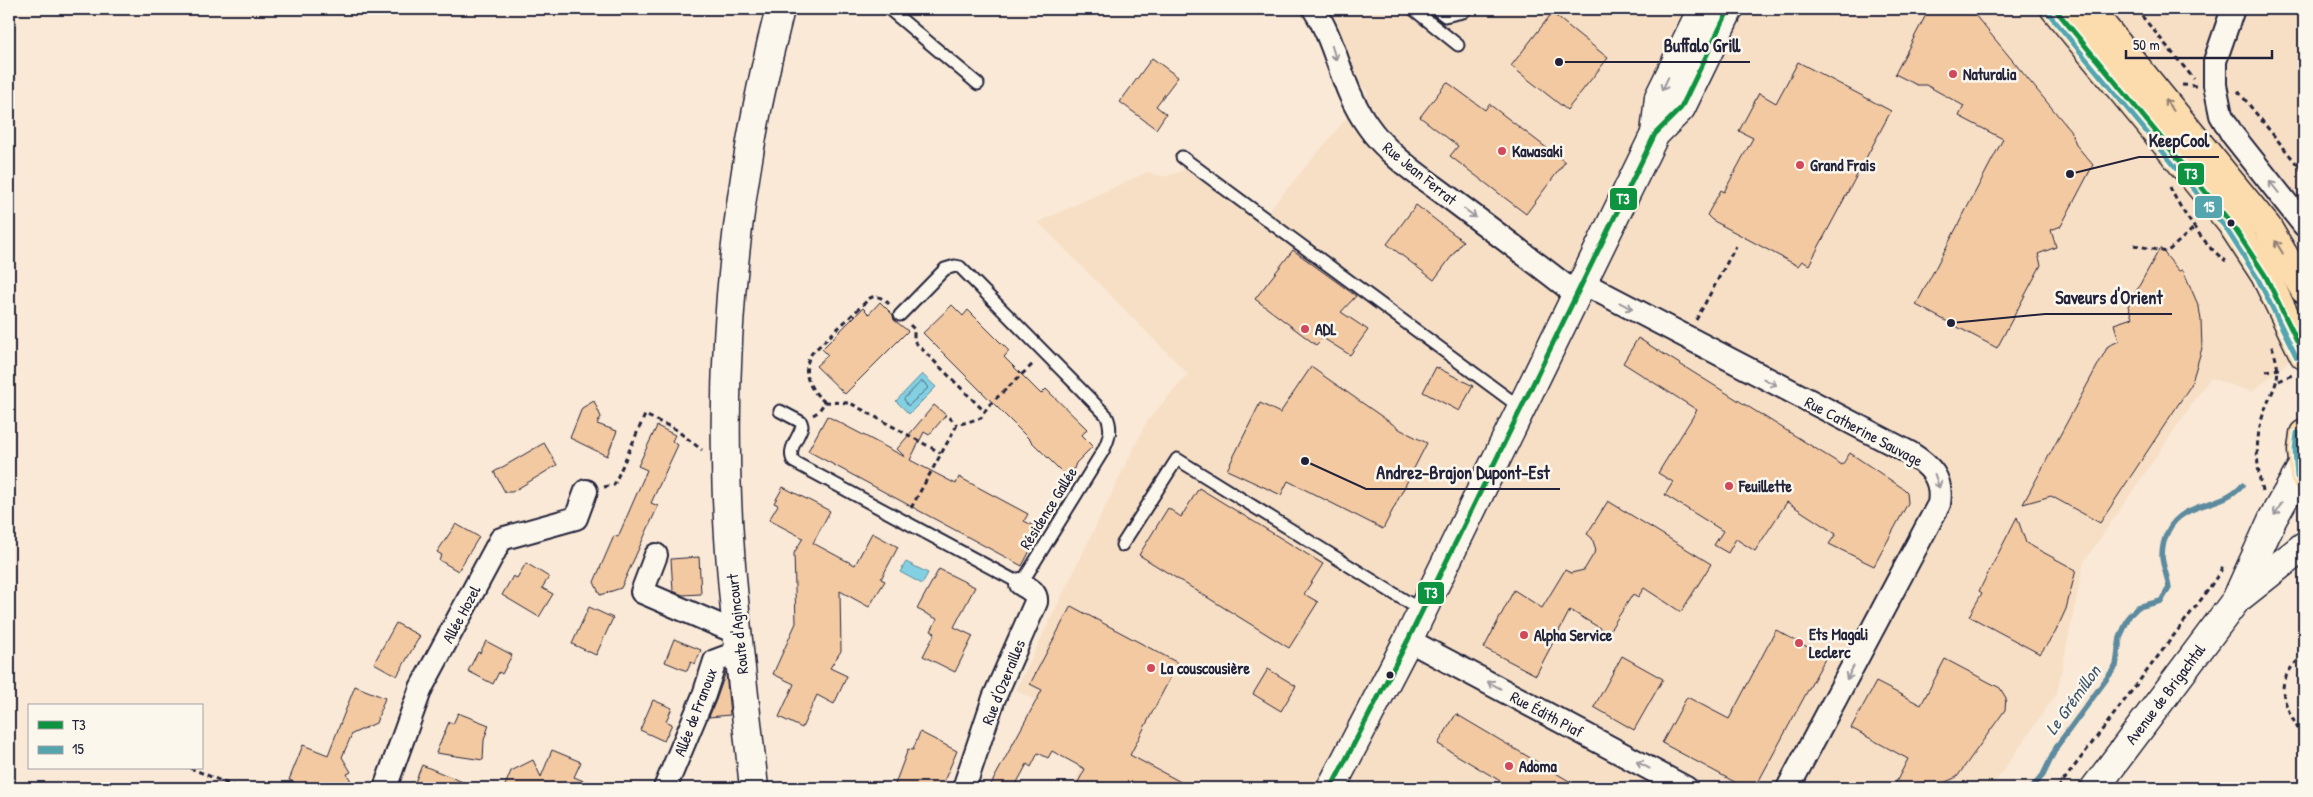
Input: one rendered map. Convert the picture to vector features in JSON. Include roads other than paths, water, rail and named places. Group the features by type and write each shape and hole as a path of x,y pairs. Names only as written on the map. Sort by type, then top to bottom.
{"main road":[{"path":"2055,9 2230,223 2265,275 2295,361"},
{"path":"2090,9 2267,227 2304,289"},
{"path":"2303,471 2304,434"}],"street":[{"name":"Route d'Agincourt","path":"754,788 729,544 726,382 736,251 757,109 780,9"},
{"name":"Rue Jean Ferrat","path":"1314,9 1328,35 1348,93 1357,110 1378,139 1405,164 1580,289"},
{"path":"1655,134 1658,96 1702,9"},
{"path":"1331,788 1408,640 1655,134 1681,108 1729,9"},
{"path":"2233,9 2216,61 2215,85 2222,116 2232,134 2304,225"},
{"name":"Rue Catherine Sauvage","path":"1580,289 1910,454 1932,468 1940,485 1939,504 1788,788"},
{"name":"Avenue de Brigachtal","path":"2094,788 2236,600 2273,518 2303,471"},
{"name":"Allée Hozel","path":"385,788 421,688 501,539 576,518 586,491"},
{"name":"Avenue de Brigachtal","path":"2236,600 2304,546"},
{"path":"656,555 642,592 728,629 739,642"},
{"name":"Rue d'Ozerailles","path":"964,788 994,698 1036,602 1037,597 1033,591 1021,584"},
{"name":"Rue Édith Piaf","path":"1408,640 1686,788"},
{"name":"Allée de Franoux","path":"666,788 704,695 715,661 731,655 739,642"}],"lane":[{"path":"889,9 978,84"},
{"path":"1414,9 1458,45"},
{"path":"1436,9 1445,16 1463,12 1466,9"},
{"path":"1182,157 1522,409"},
{"name":"Résidence Gallée","path":"900,315 945,270 955,266 960,267 1110,421 1110,432 1103,451 1021,584"},
{"path":"780,411 801,422 802,426 791,454 794,462 1021,584"},
{"path":"1122,545 1177,459 1422,611"}],"water":[{"path":"922,374 936,387 909,414 896,401"},
{"path":"906,562 928,573 922,584 900,572"}],"waterway":[{"name":"Le Grémillon","path":"2032,788 2043,775 2057,746 2116,666 2120,638 2129,616 2138,607 2161,601 2169,588 2162,557 2162,550 2168,531 2183,514 2224,498 2242,485"}],"place":[{"name":"Buffalo Grill","path":"1559,62"},
{"name":"Naturalia","path":"1953,74"},
{"name":"Kawasaki","path":"1502,151"},
{"name":"Grand Frais","path":"1800,165"},
{"name":"KeepCool","path":"2070,174"},
{"name":"Saveurs d'Orient","path":"1951,323"},
{"name":"ADL","path":"1305,329"},
{"name":"Andrez-Brajon Dupont-Est","path":"1305,461"},
{"name":"Feuillette","path":"1729,486"},
{"name":"Alpha Service","path":"1524,635"},
{"name":"Ets Magali Leclerc","path":"1799,643"},
{"name":"La couscousière","path":"1151,668"},
{"name":"Adoma","path":"1509,766"}]}
